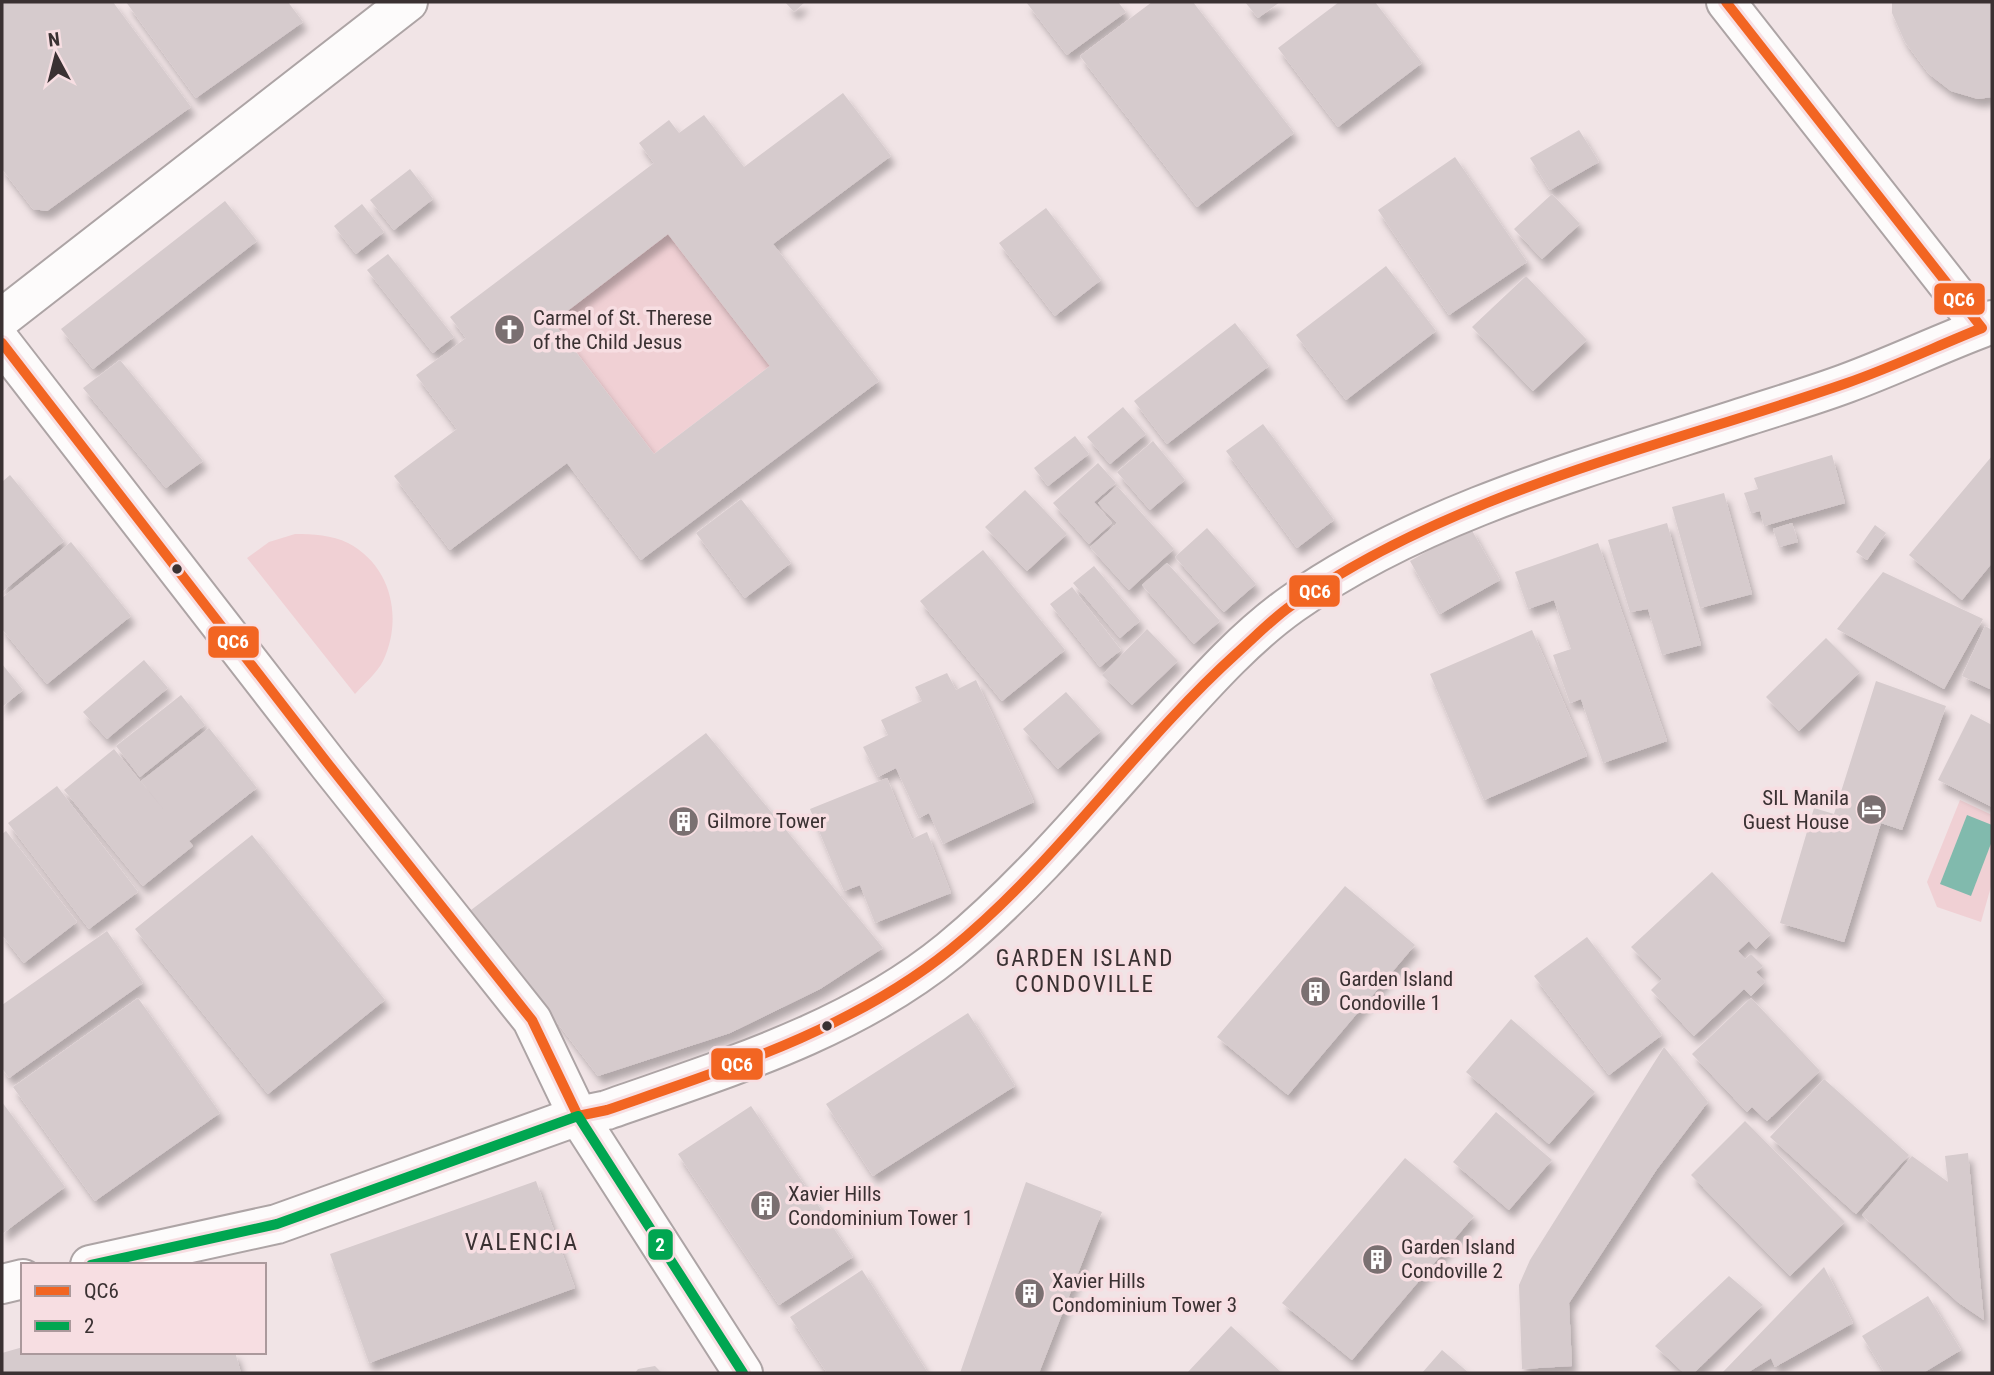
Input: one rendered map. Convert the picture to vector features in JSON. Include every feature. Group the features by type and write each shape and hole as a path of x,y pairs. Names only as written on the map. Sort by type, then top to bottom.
{"main road":[{"path":"2,318 408,2"},
{"path":"99,1263 276,1224 578,1116 607,1110 776,1051 890,992 950,950 1028,877 1205,682 1290,606 1388,547 1532,485 1850,382 1987,324 1726,2"},
{"path":"2,343 329,765 532,1020 578,1116 743,1373"},
{"path":"2,1284 21,1279"}],"shaded area":[{"path":"668,234 770,366 654,454 553,322"},
{"path":"295,534 329,537 348,543 375,565 390,595 392,628 389,645 374,674 355,694 247,558 269,542"},
{"path":"1960,800 1992,815 1992,883 1981,922 1937,907 1927,882"},
{"path":"1967,815 1992,825 1992,841 1971,896 1940,884"}],"building":[{"path":"113,2 191,107 47,211 33,209 2,169 2,3"},
{"path":"126,2 288,2 303,22 196,98"},
{"path":"785,2 805,2 794,12"},
{"path":"1026,2 1118,2 1126,12 1067,55"},
{"path":"1152,2 1193,2 1294,133 1197,207 1080,56"},
{"path":"1245,2 1280,2 1258,18"},
{"path":"1339,2 1375,2 1422,63 1338,127 1278,48"},
{"path":"1892,2 1992,2 1992,97 1978,99 1951,91 1929,74 1905,42 1892,13"},
{"name":"Carmel of St. Therese of the Child Jesus","path":"843,93 891,156 773,244 879,381 641,560 567,463 450,550 394,476 457,429 416,375 466,338 450,317 654,163 639,143 669,120 679,133 704,115 744,167","holes":["668,234 770,366 654,454 553,322"]},
{"path":"1579,130 1599,162 1550,190 1530,158"},
{"path":"1455,157 1527,262 1449,315 1378,210"},
{"path":"410,169 433,199 394,230 370,200"},
{"path":"1552,194 1580,224 1542,259 1514,229"},
{"path":"225,201 257,241 93,369 61,329"},
{"path":"362,204 384,232 356,254 334,226"},
{"path":"1046,208 1101,280 1055,316 999,243"},
{"path":"388,254 454,337 433,353 367,270"},
{"path":"1386,266 1436,331 1346,400 1296,335"},
{"path":"1526,276 1587,340 1533,391 1472,327"},
{"path":"1235,323 1269,366 1167,444 1134,401"},
{"path":"120,360 203,461 166,488 83,388"},
{"path":"1123,407 1146,434 1110,464 1087,437"},
{"path":"1263,424 1334,520 1297,548 1226,451"},
{"path":"1075,436 1089,454 1048,486 1034,468"},
{"path":"1153,441 1185,480 1150,510 1117,472"},
{"path":"1832,455 1845,503 1764,526 1760,511 1751,513 1744,493 1758,489 1754,478"},
{"path":"1992,456 1992,563 1962,600 1909,555"},
{"path":"1098,463 1116,483 1094,502 1112,523 1089,544 1053,503"},
{"path":"10,475 64,541 2,592 2,482"},
{"path":"1117,486 1174,549 1129,590 1090,547 1117,523 1098,503"},
{"path":"1025,490 1067,534 1027,571 985,527"},
{"path":"1724,493 1752,594 1700,608 1672,507"},
{"path":"741,499 791,563 745,598 696,533"},
{"path":"1667,523 1701,645 1662,655 1648,609 1630,612 1608,540"},
{"path":"1792,523 1798,542 1779,547 1773,529"},
{"path":"1875,525 1886,533 1867,560 1856,552"},
{"path":"1470,527 1500,580 1440,614 1410,561"},
{"path":"1207,528 1256,584 1224,612 1175,557"},
{"path":"71,542 131,616 47,684 2,629 2,598"},
{"path":"1598,543 1667,741 1603,763 1581,699 1570,703 1553,655 1571,649 1554,600 1528,609 1515,572"},
{"path":"983,550 1065,650 1002,701 920,601"},
{"path":"1167,563 1220,621 1194,644 1142,585"},
{"path":"1094,566 1140,621 1120,638 1073,583"},
{"path":"1883,572 1983,619 1944,689 1837,629"},
{"path":"1072,587 1121,650 1100,667 1050,604"},
{"path":"1985,626 1992,630 1992,690 1962,676"},
{"path":"1147,629 1178,661 1132,705 1102,675"},
{"path":"1532,630 1587,756 1484,800 1430,674"},
{"path":"1826,638 1860,672 1799,731 1766,697"},
{"path":"144,660 168,688 107,739 83,712"},
{"path":"2,664 23,690 2,707"},
{"path":"947,673 956,690 976,680 1034,802 943,844 929,813 919,818 896,768 878,777 863,747 888,735 881,720 922,701 915,687"},
{"name":"SIL Manila Guest House","path":"1876,681 1946,706 1902,830 1881,823 1844,942 1780,923 1814,808 1834,814"},
{"path":"1066,692 1101,731 1058,769 1023,729"},
{"path":"181,695 205,725 140,777 116,746"},
{"path":"1971,714 1992,725 1992,807 1938,780"},
{"path":"209,728 257,788 189,841 193,846 143,886 64,790 114,749 164,810 141,781"},
{"name":"Gilmore Tower","path":"706,733 883,948 820,989 730,1033 598,1076 471,910"},
{"path":"887,778 912,839 927,832 951,893 875,923 860,885 844,891 810,809"},
{"path":"57,786 138,892 89,929 8,823"},
{"path":"6,831 77,922 24,963 2,935 2,834"},
{"path":"252,835 385,1000 268,1094 135,929"},
{"path":"1712,872 1771,934 1756,949 1749,941 1738,951 1745,959 1751,954 1763,966 1756,972 1765,982 1751,996 1744,989 1694,1036 1651,990 1662,979 1631,947"},
{"name":"Garden Island Condoville 1","path":"1345,886 1415,945 1288,1095 1217,1037"},
{"path":"107,931 143,983 9,1078 2,1068 2,1005"},
{"path":"1587,937 1662,1035 1609,1075 1534,976"},
{"path":"138,998 220,1113 95,1201 13,1087"},
{"path":"1751,998 1820,1071 1767,1121 1752,1107 1747,1112 1692,1054"},
{"path":"968,1013 1015,1086 873,1176 826,1104"},
{"path":"1511,1019 1595,1092 1549,1144 1466,1072"},
{"path":"1664,1047 1708,1102 1657,1169 1569,1303 1572,1366 1522,1369 1519,1285 1530,1260"},
{"path":"1824,1079 1909,1155 1856,1214 1770,1137"},
{"path":"2,1102 65,1187 2,1234"},
{"name":"Xavier Hills Condominium Tower 1","path":"751,1106 853,1257 779,1305 678,1154"},
{"path":"1496,1112 1552,1160 1509,1210 1453,1162"},
{"path":"1745,1121 1845,1222 1790,1276 1691,1175"},
{"path":"1968,1153 1984,1320 1959,1303 1862,1215 1912,1156 1948,1182 1945,1156"},
{"name":"Garden Island Condoville 2","path":"1405,1158 1474,1216 1352,1360 1282,1303"},
{"path":"536,1181 575,1288 369,1363 330,1254"},
{"name":"Xavier Hills Condominium Tower 3","path":"1026,1182 1102,1212 1039,1373 960,1373"},
{"path":"1824,1267 1853,1323 1775,1367 1771,1358 1747,1373 1722,1373"},
{"path":"862,1270 928,1373 827,1373 790,1317"},
{"path":"1729,1276 1763,1305 1694,1373 1684,1373 1655,1346"},
{"path":"1928,1296 1961,1350 1923,1373 1885,1373 1862,1336"},
{"path":"1231,1326 1282,1373 1187,1373"},
{"path":"21,1348 21,1354 236,1354 241,1373 2,1373 2,1353"},
{"path":"1442,1350 1469,1373 1422,1373"},
{"path":"655,1366 662,1373 635,1373 638,1369"}],"transit line":[{"name":"QC6","path":"2,343 329,765 532,1020 578,1116 607,1110 786,1045 871,1003 912,978 950,950 1026,880 1164,726 1237,653 1285,610 1356,565 1422,531 1491,501 1633,451 1847,383 1982,328 1726,2"},
{"name":"2","path":"578,1116 743,1373"},
{"name":"2","path":"100,1263 277,1224 578,1116"}],"place":[{"name":"Carmel of St. Therese of the Child Jesus","path":"510,330"},
{"name":"SIL Manila Guest House","path":"1872,810"},
{"name":"Gilmore Tower","path":"684,821"},
{"name":"Garden Island Condoville 1","path":"1316,991"},
{"name":"Xavier Hills Condominium Tower 1","path":"765,1206"},
{"name":"Garden Island Condoville 2","path":"1378,1259"},
{"name":"Xavier Hills Condominium Tower 3","path":"1029,1293"}],"district":[{"name":"GARDEN ISLAND CONDOVILLE","path":"1085,971"},
{"name":"VALENCIA","path":"522,1242"}]}
